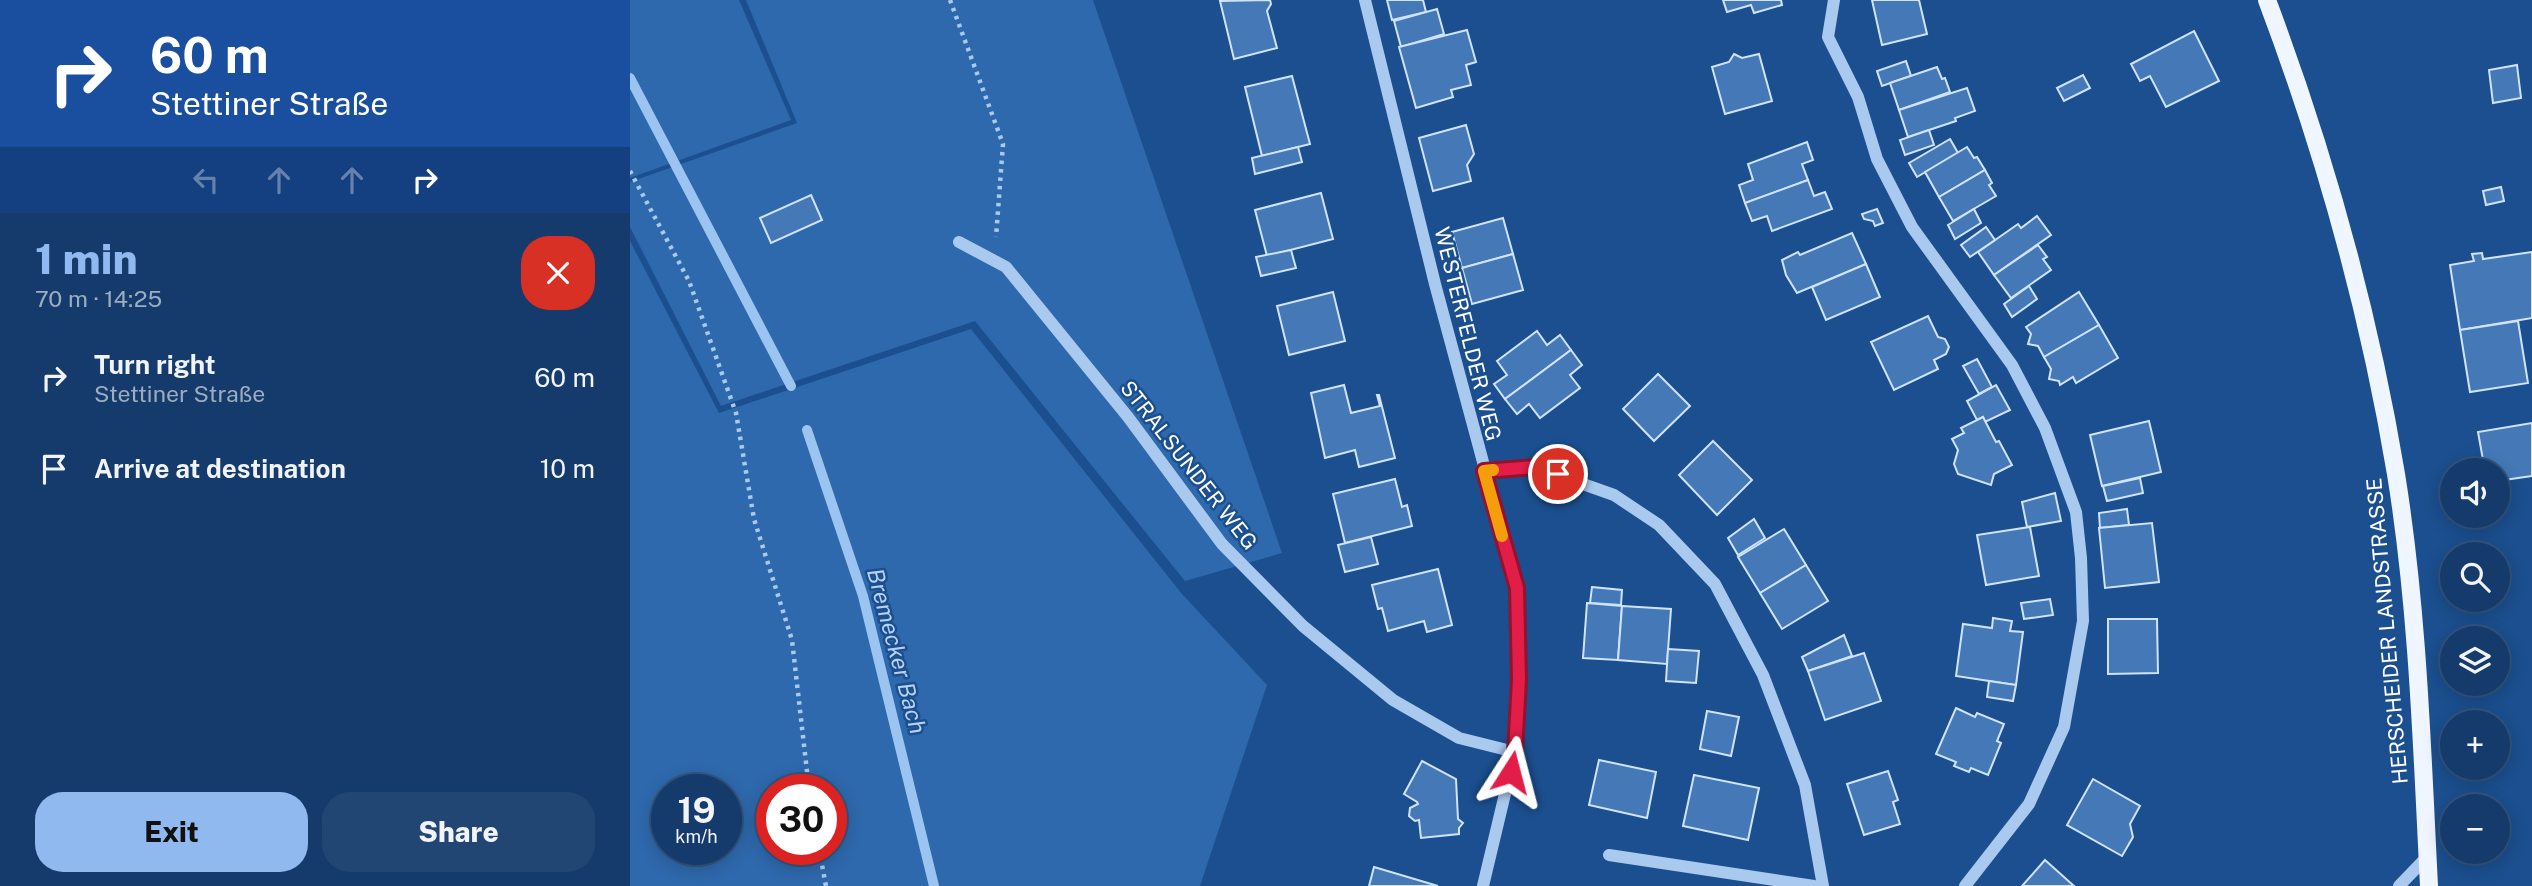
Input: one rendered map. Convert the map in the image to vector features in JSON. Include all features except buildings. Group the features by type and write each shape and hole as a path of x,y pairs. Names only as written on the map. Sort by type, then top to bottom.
{"main road":[{"name":"HERSCHEIDER LANDSTRASSE","path":"2267,0 2314,134 2346,237 2379,382 2396,477 2412,605 2429,886"}],"street":[{"name":"WESTERFELDER WEG","path":"1365,0 1431,271 1517,588 1519,680 1515,752 1483,886"},
{"path":"1834,0 1828,37 1858,97 1877,159 1912,227 2012,365 2045,428 2076,512 2083,621 2064,727 2029,804 1965,886"},
{"name":"STRALSUNDER WEG","path":"959,242 1006,267 1129,417 1222,544 1303,626 1394,700 1459,738 1515,752"},
{"path":"1484,471 1535,467 1614,495 1659,525 1715,584 1763,676 1805,785 1824,886"},
{"path":"1609,855 1814,886"},
{"path":"2399,886 2427,857"}],"path":[{"path":"950,0 1003,144 993,263 1006,267"},
{"path":"630,171 689,281 736,413 754,519 792,640 807,774"},
{"path":"822,865 826,886"}],"shaded area":[{"path":"630,0 739,0 791,120 630,178"},
{"path":"746,0 1093,0 1282,553 1185,581 975,321 721,406 630,227 630,182 797,123"},
{"path":"630,241 719,413 971,329 1182,594 1267,685 1200,886 630,886"}],"waterway":[{"name":"Bremecker Bach","path":"630,78 791,386"},
{"name":"Bremecker Bach","path":"807,430 863,596 934,886"}],"slow traffic":[{"path":"1493,470 1484,471 1502,536"}],"route":[{"path":"1511,772 1515,752 1519,680 1517,588 1484,471 1535,467 1558,474"}]}
